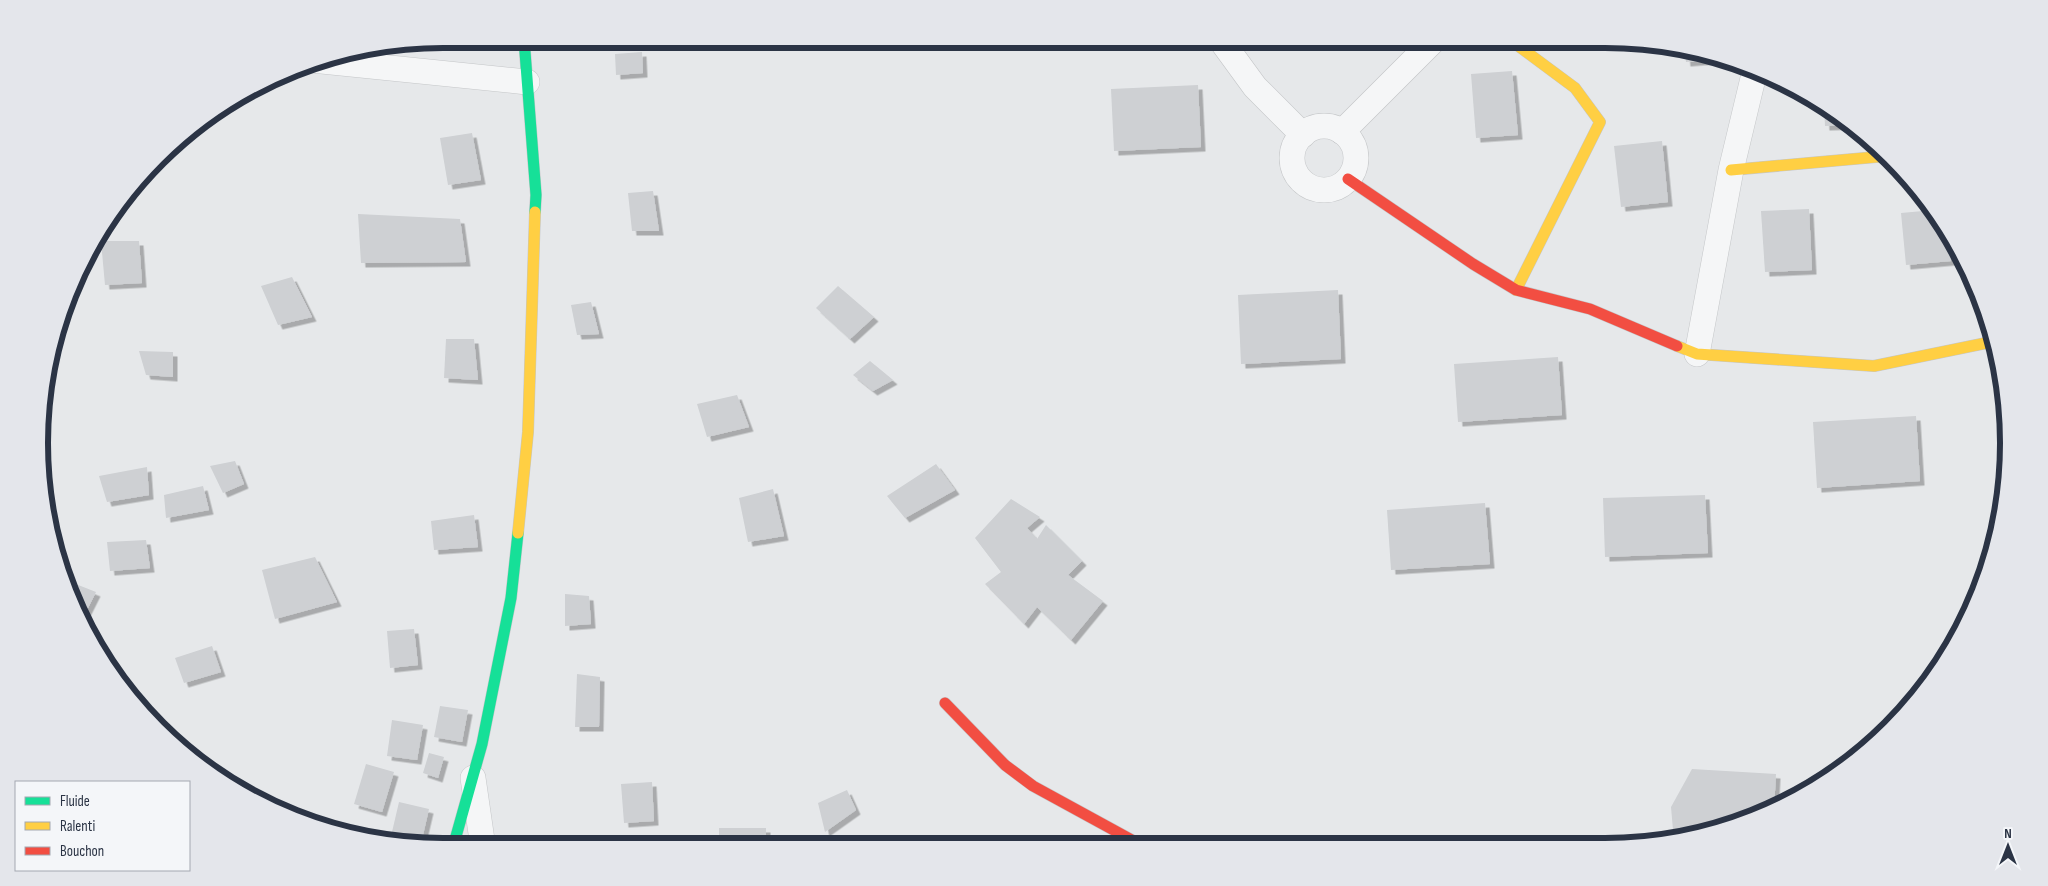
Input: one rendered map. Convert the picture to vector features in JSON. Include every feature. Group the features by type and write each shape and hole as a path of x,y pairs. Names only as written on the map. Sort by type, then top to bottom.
{"street":[{"path":"456,838 482,744 511,598 528,432 536,195 525,48"},
{"path":"1227,48 1255,87 1302,135"},
{"path":"1342,132 1426,48"},
{"path":"1516,290 1600,122 1575,88 1521,48"},
{"path":"336,62 527,82"},
{"path":"1698,354 1731,170 1754,77"},
{"path":"1322,126 1333,127 1342,132 1350,140 1356,160 1354,170 1348,179 1333,189 1323,190 1313,188 1304,183 1297,175 1292,164 1292,154 1296,143 1302,135 1322,126"},
{"path":"1731,170 1878,157"},
{"path":"1348,179 1473,264 1516,290 1590,309 1698,354 1874,366 1987,343"},
{"path":"945,703 1005,765 1033,786 1128,838"},
{"path":"473,775 482,838"}],"building":[{"path":"642,52 643,73 616,75 615,54"},
{"path":"1685,56 1705,60 1686,62"},
{"path":"1512,71 1518,135 1476,138 1471,74"},
{"path":"1198,85 1201,147 1114,151 1111,89"},
{"path":"1824,114 1841,125 1825,126"},
{"path":"472,133 481,180 448,185 440,138"},
{"path":"1662,141 1668,202 1621,207 1614,146"},
{"path":"653,191 659,231 632,231 628,193"},
{"path":"1809,209 1812,270 1765,272 1761,211"},
{"path":"1925,211 1950,248 1951,261 1906,265 1901,213"},
{"path":"358,214 460,219 466,262 361,263"},
{"path":"103,241 139,241 142,283 105,285"},
{"path":"292,277 312,317 278,325 261,286"},
{"path":"838,286 874,317 850,339 816,308"},
{"path":"1338,290 1341,359 1241,364 1238,295"},
{"path":"591,302 599,334 577,335 571,305"},
{"path":"446,339 474,339 478,380 444,378"},
{"path":"139,351 173,352 173,377 146,375"},
{"path":"1558,357 1562,415 1458,422 1454,364"},
{"path":"870,361 893,380 873,391 853,375"},
{"path":"737,395 749,427 707,437 697,404"},
{"path":"1916,416 1920,481 1817,488 1813,422"},
{"path":"235,461 244,484 223,493 210,466"},
{"path":"936,464 955,490 905,518 887,496"},
{"path":"147,467 149,495 107,502 99,476"},
{"path":"203,486 209,510 166,518 164,495"},
{"path":"773,489 784,536 748,542 739,498"},
{"path":"1705,495 1708,553 1605,557 1603,498"},
{"path":"1011,499 1040,517 1027,528 1037,539 1046,525 1082,561 1068,575 1103,601 1071,640 1037,607 1024,624 985,584 1001,572 975,538"},
{"path":"1485,503 1490,564 1391,570 1387,510"},
{"path":"474,515 478,547 434,550 431,521"},
{"path":"146,540 150,568 110,571 107,542"},
{"path":"315,557 337,602 275,619 262,570"},
{"path":"73,583 96,592 86,613"},
{"path":"565,594 589,596 591,624 565,626"},
{"path":"414,629 418,665 390,668 387,631"},
{"path":"212,646 221,672 184,683 175,658"},
{"path":"577,674 600,677 599,727 575,727"},
{"path":"440,706 468,710 462,742 434,737"},
{"path":"392,720 423,725 417,760 387,756"},
{"path":"429,753 444,757 438,778 423,773"},
{"path":"366,764 394,772 382,812 354,804"},
{"path":"1692,769 1776,774 1774,800 1732,818 1682,831 1673,830 1671,807"},
{"path":"652,782 654,821 624,823 621,784"},
{"path":"847,790 856,810 825,832 818,803"},
{"path":"399,802 429,809 422,838 392,832"},
{"path":"719,828 766,828 766,838 719,838"}],"traffic: fast":[{"path":"525,48 536,195 535,212"},
{"path":"456,838 482,744 511,598 518,533"}],"traffic: slow":[{"path":"1516,290 1600,122 1575,88 1521,48"},
{"path":"1731,170 1878,157"},
{"path":"518,533 528,432 535,212"},
{"path":"1677,346 1697,354 1874,366 1987,343"}],"traffic: jam":[{"path":"1348,179 1473,264 1516,290 1590,309 1677,346"},
{"path":"945,703 1005,765 1033,786 1128,838"}]}
